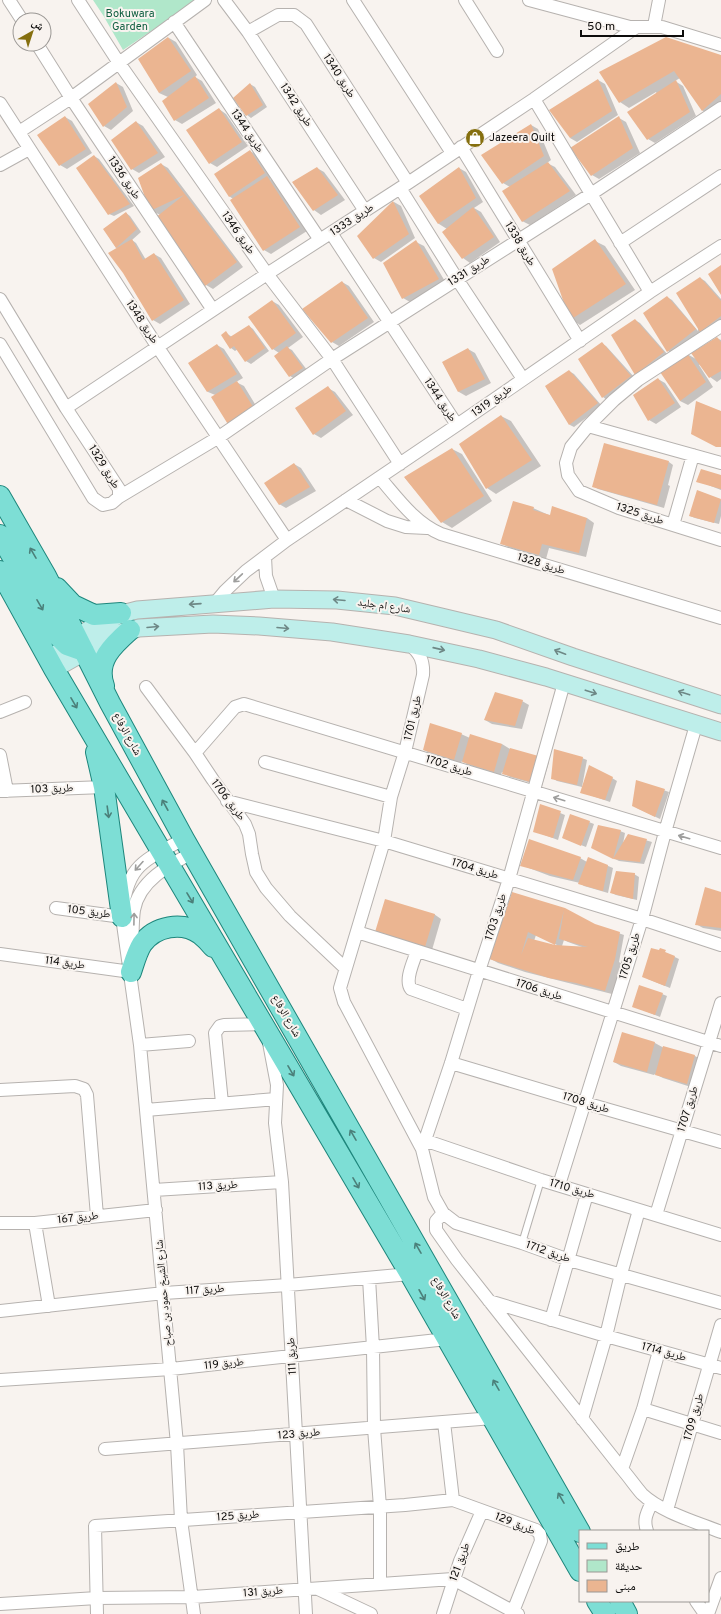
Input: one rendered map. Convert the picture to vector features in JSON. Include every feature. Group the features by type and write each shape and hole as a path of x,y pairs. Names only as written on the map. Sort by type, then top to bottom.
{"main road":[{"name":"شارع الرفاع","path":"0,496 46,576 76,645 110,703 188,846 579,1530"},
{"path":"0,535 57,635 76,645"},
{"name":"شارع الرفاع","path":"0,571 52,665 410,1274 579,1569"},
{"path":"46,576 73,605 94,615 126,622 102,664 103,683 110,703"},
{"path":"91,732 104,787 122,917"},
{"path":"131,972 142,944 159,930 169,927 179,926 199,933 227,961"},
{"path":"598,1602 605,1614"},
{"path":"621,1602 627,1614"}],"street":[{"path":"9,0 17,12"},
{"name":"طريق 1346","path":"78,0 119,63 267,274 332,359 400,464"},
{"path":"19,132 71,98 205,0"},
{"name":"طريق 1342","path":"224,0 248,32 366,211"},
{"name":"طريق 1338","path":"353,0 518,241 580,340"},
{"path":"465,0 497,51"},
{"path":"529,0 635,28 654,26 662,27 721,45"},
{"path":"654,26 659,0"},
{"name":"طريق 1340","path":"248,32 278,15 294,15 306,24 404,186 457,279 523,380"},
{"name":"طريق 1344","path":"174,22 320,240"},
{"name":"طريق 1333","path":"66,408 157,346 404,186 534,99 635,28"},
{"name":"طريق 1336","path":"42,52 71,98 213,310"},
{"path":"534,99 650,292"},
{"name":"طريق 1348","path":"0,103 157,346 287,540"},
{"name":"طريق 1331","path":"119,497 219,437 332,359 591,194 721,108"},
{"path":"0,166 29,149"},
{"path":"620,243 721,176"},
{"name":"طريق 1344","path":"331,233 457,425"},
{"name":"طريق 1319","path":"216,603 246,570 287,540 380,478 650,292 721,246"},
{"name":"طريق 1329","path":"0,299 66,408 119,489 119,497 112,503 103,505 93,498 0,344"},
{"path":"721,326 638,380 614,400 588,426 721,463"},
{"name":"طريق 1325","path":"588,426 571,447 566,463 568,475 579,491 619,508 721,540"},
{"path":"673,524 693,456"},
{"name":"طريق 1328","path":"380,478 415,518 427,528 441,534 721,618"},
{"path":"346,500 387,521 406,527 427,528"},
{"path":"265,557 266,576 274,599"},
{"name":"شارع ام جليد","path":"52,665 76,645 126,622 146,608 274,599 337,600 395,606 496,630 573,657 721,705"},
{"name":"شارع ام جليد","path":"126,622 169,626 213,624 259,626 332,632 410,644 479,659 564,683 721,732"},
{"name":"طريق 1701","path":"345,968 384,841 391,797 405,752 423,675 424,666 422,657 410,644"},
{"name":"طريق 1703","path":"423,1144 451,1063 467,1008 509,879 564,683"},
{"name":"طريق 1706","path":"146,687 245,824 249,834 256,872 266,888 290,916 345,968"},
{"path":"0,712 25,702"},
{"name":"طريق 1702","path":"195,753 235,707 244,704 721,848"},
{"name":"طريق 1705","path":"559,1185 642,919 696,725"},
{"path":"0,755 4,791"},
{"path":"265,762 391,797"},
{"name":"طريق 103","path":"4,791 104,787"},
{"name":"طريق 1704","path":"227,801 384,841 642,919 721,945"},
{"name":"شارع الشيخ حمود بن صباح","path":"188,846 165,858 151,856 142,862 130,880 126,891 122,917 131,972 140,1045 171,1369 181,1520 193,1597 194,1614"},
{"name":"شارع الشيخ حمود بن صباح","path":"131,972 134,910 137,901 165,858 188,846"},
{"name":"طريق 105","path":"56,908 122,917"},
{"name":"طريق 1706","path":"357,932 721,1046"},
{"path":"417,951 408,980 411,989 467,1008"},
{"name":"طريق 114","path":"0,954 131,972"},
{"name":"طريق 1712","path":"345,968 340,988 344,1002 423,1144 434,1197 443,1213 456,1223 522,1243 569,1260 721,1303"},
{"name":"طريق 1707","path":"656,1215 721,1003"},
{"path":"222,1103 215,1032 220,1026 224,1025 265,1027"},
{"name":"طريق 111","path":"265,1027 277,1085 275,1123 282,1182 306,1614"},
{"path":"140,1045 189,1041"},
{"name":"طريق 1708","path":"451,1063 681,1132 721,1142"},
{"path":"0,1090 75,1086 84,1089 87,1095 97,1216"},
{"path":"146,1110 276,1098"},
{"name":"طريق 1710","path":"423,1144 721,1235"},
{"name":"طريق 113","path":"154,1190 282,1182"},
{"path":"551,1320 587,1194"},
{"name":"طريق 167","path":"0,1223 35,1223 156,1210"},
{"path":"582,1419 606,1336 639,1210"},
{"path":"443,1213 436,1221 436,1230 456,1260 642,1494 652,1502 668,1510 721,1532"},
{"path":"35,1223 49,1306"},
{"name":"طريق 117","path":"0,1311 164,1293 288,1285 410,1274"},
{"path":"369,1278 373,1348 374,1428 380,1507 380,1584"},
{"name":"طريق 1714","path":"489,1301 606,1336 715,1366"},
{"name":"طريق 1709","path":"668,1510 692,1424 715,1366 721,1325"},
{"name":"طريق 119","path":"0,1380 171,1369 447,1339"},
{"path":"622,1469 643,1409 659,1351"},
{"path":"643,1409 721,1433"},
{"name":"طريق 123","path":"105,1449 296,1435 493,1418"},
{"path":"444,1422 454,1500"},
{"name":"طريق 125","path":"97,1598 95,1526 300,1511 380,1507 454,1500"},
{"name":"طريق 129","path":"454,1500 536,1530 540,1534 541,1541 514,1613"},
{"path":"647,1530 645,1516 652,1502"},
{"name":"طريق 121","path":"443,1614 453,1580 472,1531 482,1511"},
{"path":"708,1614 721,1578"},
{"path":"453,1580 514,1613"},
{"name":"طريق 131","path":"0,1604 97,1598 193,1597 453,1580"},
{"path":"317,1588 371,1614"},
{"path":"97,1598 97,1614"},
{"path":"697,1602 705,1614"}],"lane":[{"path":"522,1243 541,1180"}],"green space":[{"name":"Bokuwara Garden","path":"93,0 197,0 123,50"}],"building":[{"path":"168,37 191,71 159,93 138,59"},
{"path":"666,37 721,55 721,94 702,111 674,71 619,103 599,72"},
{"path":"195,76 209,98 174,121 162,101"},
{"path":"598,79 612,111 570,138 549,110"},
{"path":"676,80 690,112 647,140 627,112"},
{"path":"116,82 127,107 103,127 88,104"},
{"path":"250,83 263,105 246,116 233,98"},
{"path":"219,108 242,142 209,164 186,130"},
{"path":"65,116 86,149 59,166 37,135"},
{"path":"619,116 633,148 591,176 570,148"},
{"path":"136,121 158,153 131,170 111,140"},
{"path":"531,124 544,156 502,184 481,155"},
{"path":"250,150 265,173 229,197 214,174"},
{"path":"94,155 130,204 108,215 76,168"},
{"path":"548,162 570,191 522,222 502,191"},
{"path":"161,163 237,262 205,286 155,218 184,195 150,211 138,178"},
{"path":"317,167 338,195 313,211 292,182"},
{"path":"459,167 476,198 438,224 419,196"},
{"path":"267,176 300,227 263,251 230,200"},
{"path":"393,201 409,234 373,259 357,236"},
{"path":"473,207 494,237 462,259 442,232"},
{"path":"126,212 137,229 116,248 103,229"},
{"path":"132,239 143,260 154,253 184,300 152,321 123,273 108,253"},
{"path":"595,239 626,284 570,320 552,269"},
{"path":"416,240 439,279 402,299 383,263"},
{"path":"721,265 721,295 708,274"},
{"path":"700,277 721,301 721,316 700,332 676,293"},
{"path":"342,281 368,318 331,343 302,309"},
{"path":"667,296 696,329 667,352 643,313"},
{"path":"272,300 296,333 272,350 248,317"},
{"path":"635,319 664,352 635,375 611,335"},
{"path":"249,325 265,348 245,362 234,346 230,349 221,335 226,331 230,337"},
{"path":"717,337 721,342 721,371 709,378 691,353"},
{"path":"602,342 631,376 602,398 578,359"},
{"path":"217,344 237,374 207,392 188,363"},
{"path":"287,346 303,368 289,377 274,356"},
{"path":"468,348 485,379 458,392 442,362"},
{"path":"687,353 706,382 680,401 660,372"},
{"path":"569,370 598,403 569,425 545,386"},
{"path":"658,378 675,403 648,421 633,395"},
{"path":"237,381 255,410 229,426 211,397"},
{"path":"328,386 346,411 313,435 295,408"},
{"path":"696,401 721,411 721,447 716,447 691,434"},
{"path":"501,415 532,460 486,489 459,444"},
{"path":"604,443 669,461 657,505 592,487"},
{"path":"452,448 484,496 441,523 404,477"},
{"path":"294,463 310,487 279,505 264,483"},
{"path":"701,469 721,475 721,489 696,482"},
{"path":"697,490 721,499 714,523 689,516"},
{"path":"513,501 534,507 533,510 550,515 552,506 587,518 579,553 542,544 539,555 500,544"},
{"path":"495,692 523,700 515,726 484,720"},
{"path":"430,723 462,733 454,760 423,750"},
{"path":"470,734 502,744 494,772 462,762"},
{"path":"510,748 542,757 534,783 502,774"},
{"path":"554,749 583,757 577,785 551,779"},
{"path":"589,765 613,777 605,800 580,793"},
{"path":"636,780 665,789 655,817 632,806"},
{"path":"540,804 561,811 553,838 533,832"},
{"path":"570,814 590,821 581,846 562,838"},
{"path":"598,825 621,830 613,859 591,848"},
{"path":"628,834 647,839 640,862 613,859"},
{"path":"529,839 581,857 573,880 520,866"},
{"path":"588,857 608,865 603,891 578,884"},
{"path":"616,871 635,873 633,899 610,893"},
{"path":"705,887 721,892 721,928 695,925"},
{"path":"512,892 565,908 595,924 620,932 615,959 605,991 576,983 549,978 489,959","holes":["564,910 559,939 588,947 555,945","528,932 555,945 528,938 521,955"]},
{"path":"385,899 435,914 425,947 375,932"},
{"path":"651,948 666,950 665,952 675,956 665,986 642,977"},
{"path":"639,985 663,993 655,1015 632,1007"},
{"path":"622,1032 655,1042 647,1072 613,1062"},
{"path":"663,1046 695,1055 687,1084 655,1075"}],"place":[{"name":"Jazeera Quilt","path":"475,138"}]}
